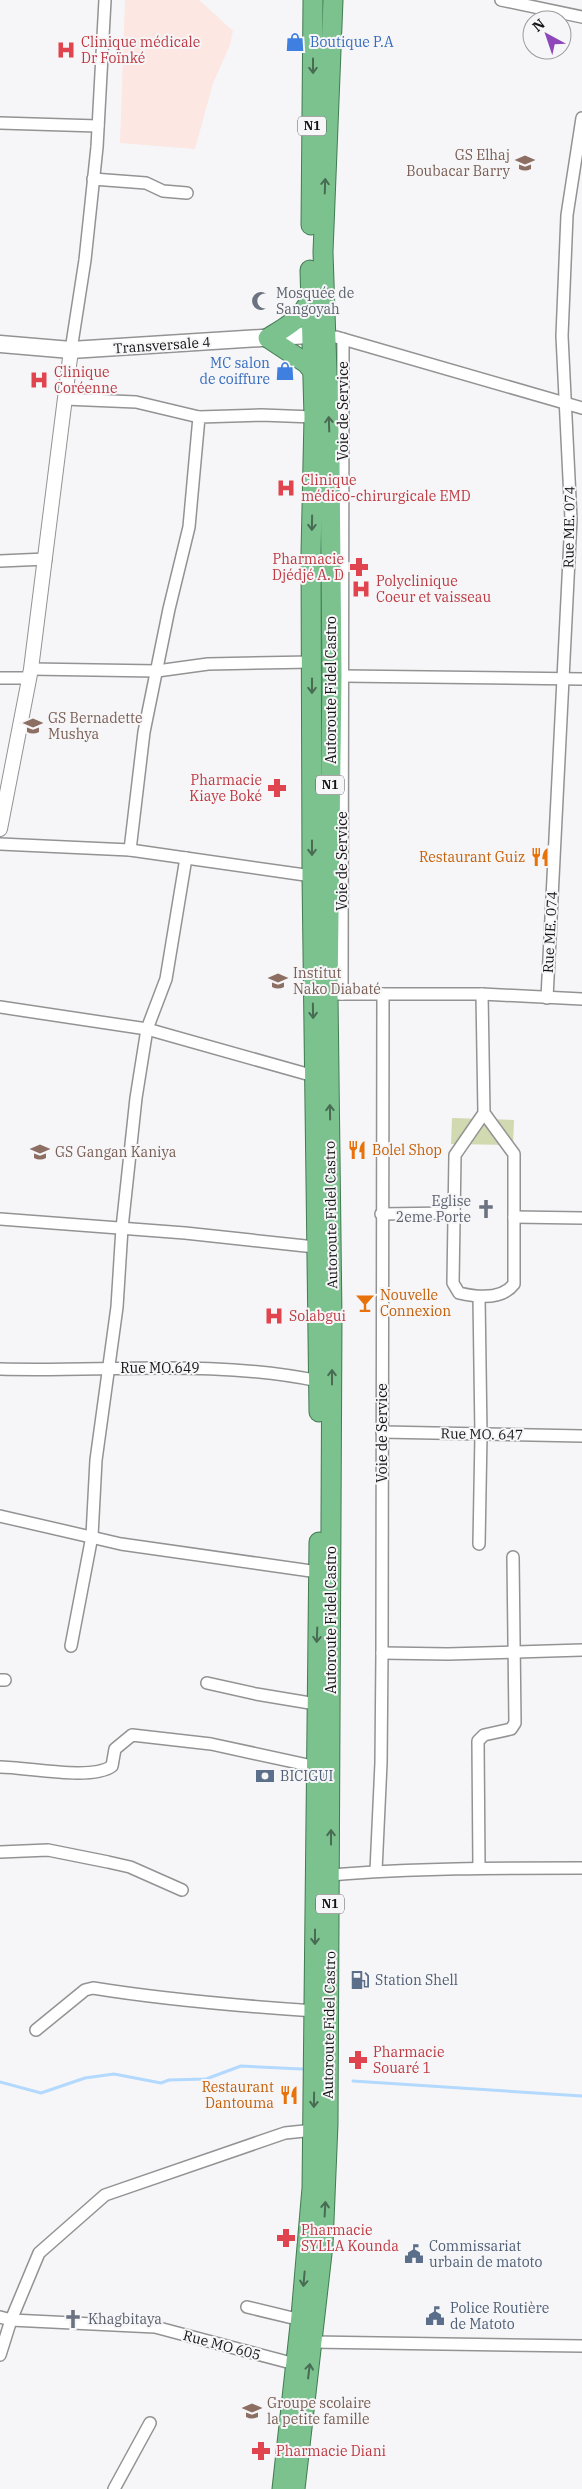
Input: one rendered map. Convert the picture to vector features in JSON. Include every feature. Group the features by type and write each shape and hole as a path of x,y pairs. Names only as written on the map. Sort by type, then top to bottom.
{"highway":[{"name":"Autoroute Fidel Castro","path":"295,2489 323,2245 326,2198 330,1875 337,462 311,298 313,0"},
{"name":"Autoroute Fidel Castro","path":"282,2489 301,2320 312,2197 314,2130 319,1381 315,1247 312,876 314,417 312,370 318,334 323,252 333,0"},
{"path":"311,298 305,312 296,321 268,338 306,363 312,370"}],"main road":[{"name":"Transversale 4","path":"0,344 71,350 318,334"}],"street":[{"path":"0,829 30,673 71,350 85,260 98,126 105,0"},
{"path":"502,0 582,17"},
{"name":"Rue ME. 074","path":"547,998 571,519 562,336 567,215 582,118"},
{"path":"0,123 98,126"},
{"path":"93,179 146,183 170,193 188,193"},
{"path":"318,334 343,339 582,408"},
{"name":"Voie de Service","path":"337,462 343,339"},
{"path":"65,399 136,402 199,417 260,415 314,417"},
{"path":"130,850 144,732 189,527 199,417"},
{"path":"336,748 343,676 337,540"},
{"path":"0,561 46,558"},
{"path":"0,678 30,673 156,671 208,664 312,662"},
{"path":"343,676 582,679"},
{"path":"0,844 130,850 312,876"},
{"path":"71,1646 92,1536 96,1460 117,1307 122,1228 136,1098 147,1029 166,980 186,858"},
{"path":"335,994 482,994 582,999"},
{"name":"Voie de Service","path":"376,1871 381,1763 382,1653 381,1214 383,994"},
{"path":"482,994 484,1113 456,1155 453,1284 459,1293 479,1297 504,1291 514,1284 514,1154 484,1113"},
{"path":"0,1008 147,1029 314,1076"},
{"path":"381,1214 454,1213"},
{"path":"514,1217 582,1218"},
{"path":"0,1219 122,1228 315,1247"},
{"path":"478,1544 481,1435 479,1297"},
{"name":"Rue MO.649","path":"0,1369 206,1367 288,1375 319,1381"},
{"name":"Rue MO. 647","path":"382,1432 582,1436"},
{"path":"0,1516 121,1544 318,1572"},
{"path":"479,1868 478,1741 484,1735 514,1726 513,1557"},
{"path":"382,1653 448,1654 582,1650"},
{"path":"208,1683 256,1694 316,1704"},
{"path":"0,1766 61,1772 106,1771 112,1766 115,1749 132,1736 211,1744 317,1767"},
{"path":"0,1852 48,1850 108,1862 130,1867 182,1890"},
{"path":"330,1875 376,1871 479,1868 582,1868"},
{"path":"36,2030 86,1990 92,1988 157,1999 315,2011"},
{"path":"0,2355 6,2318 39,2252 106,2195 285,2133 314,2130"},
{"path":"247,2307 301,2320"},
{"name":"Rue MO 605","path":"6,2318 155,2327 295,2364"},
{"path":"312,2342 582,2346"},
{"path":"114,2489 150,2424"}],"shaded area":[{"path":"125,0 199,0 233,31 230,45 213,83 195,149 120,143"}],"green space":[{"path":"452,1118 514,1120 513,1145 451,1144"}],"waterway":[{"path":"0,2082 41,2093 85,2078 114,2074 161,2083 169,2080 206,2079 241,2066 302,2069"},
{"path":"353,2081 582,2096"}],"place":[{"name":"Boutique P.A","path":"295,42"},
{"name":"Clinique médicale Dr Foïnké","path":"66,50"},
{"name":"GS Elhaj Boubacar Barry","path":"525,163"},
{"name":"Mosquée de Sangoyah","path":"261,301"},
{"name":"MC salon de coiffure","path":"285,371"},
{"name":"Clinique Coréenne","path":"39,380"},
{"name":"Clinique médico-chirurgicale EMD","path":"286,488"},
{"name":"Pharmacie Djédjé A. D","path":"359,567"},
{"name":"Polyclinique Coeur et vaisseau","path":"361,589"},
{"name":"GS Bernadette Mushya","path":"33,726"},
{"name":"Pharmacie Kiaye Boké","path":"277,788"},
{"name":"Restaurant Guiz","path":"540,857"},
{"name":"Institut Nako Diabaté","path":"278,981"},
{"name":"Bolel Shop","path":"357,1150"},
{"name":"GS Gangan Kaniya","path":"40,1152"},
{"name":"Eglise 2eme Porte","path":"486,1209"},
{"name":"Nouvelle Connexion","path":"365,1303"},
{"name":"Solabgui","path":"274,1316"},
{"name":"BICIGUI","path":"265,1776"},
{"name":"Station Shell","path":"360,1980"},
{"name":"Pharmacie Souaré 1","path":"358,2060"},
{"name":"Restaurant Dantouma","path":"289,2095"},
{"name":"Pharmacie SYLLA Kounda","path":"286,2238"},
{"name":"Commissariat urbain de matoto","path":"414,2254"},
{"name":"Police Routière de Matoto","path":"435,2316"},
{"name":"Khagbitaya","path":"73,2319"},
{"name":"Groupe scolaire la petite famille","path":"252,2411"},
{"name":"Pharmacie Diani","path":"261,2451"}]}
